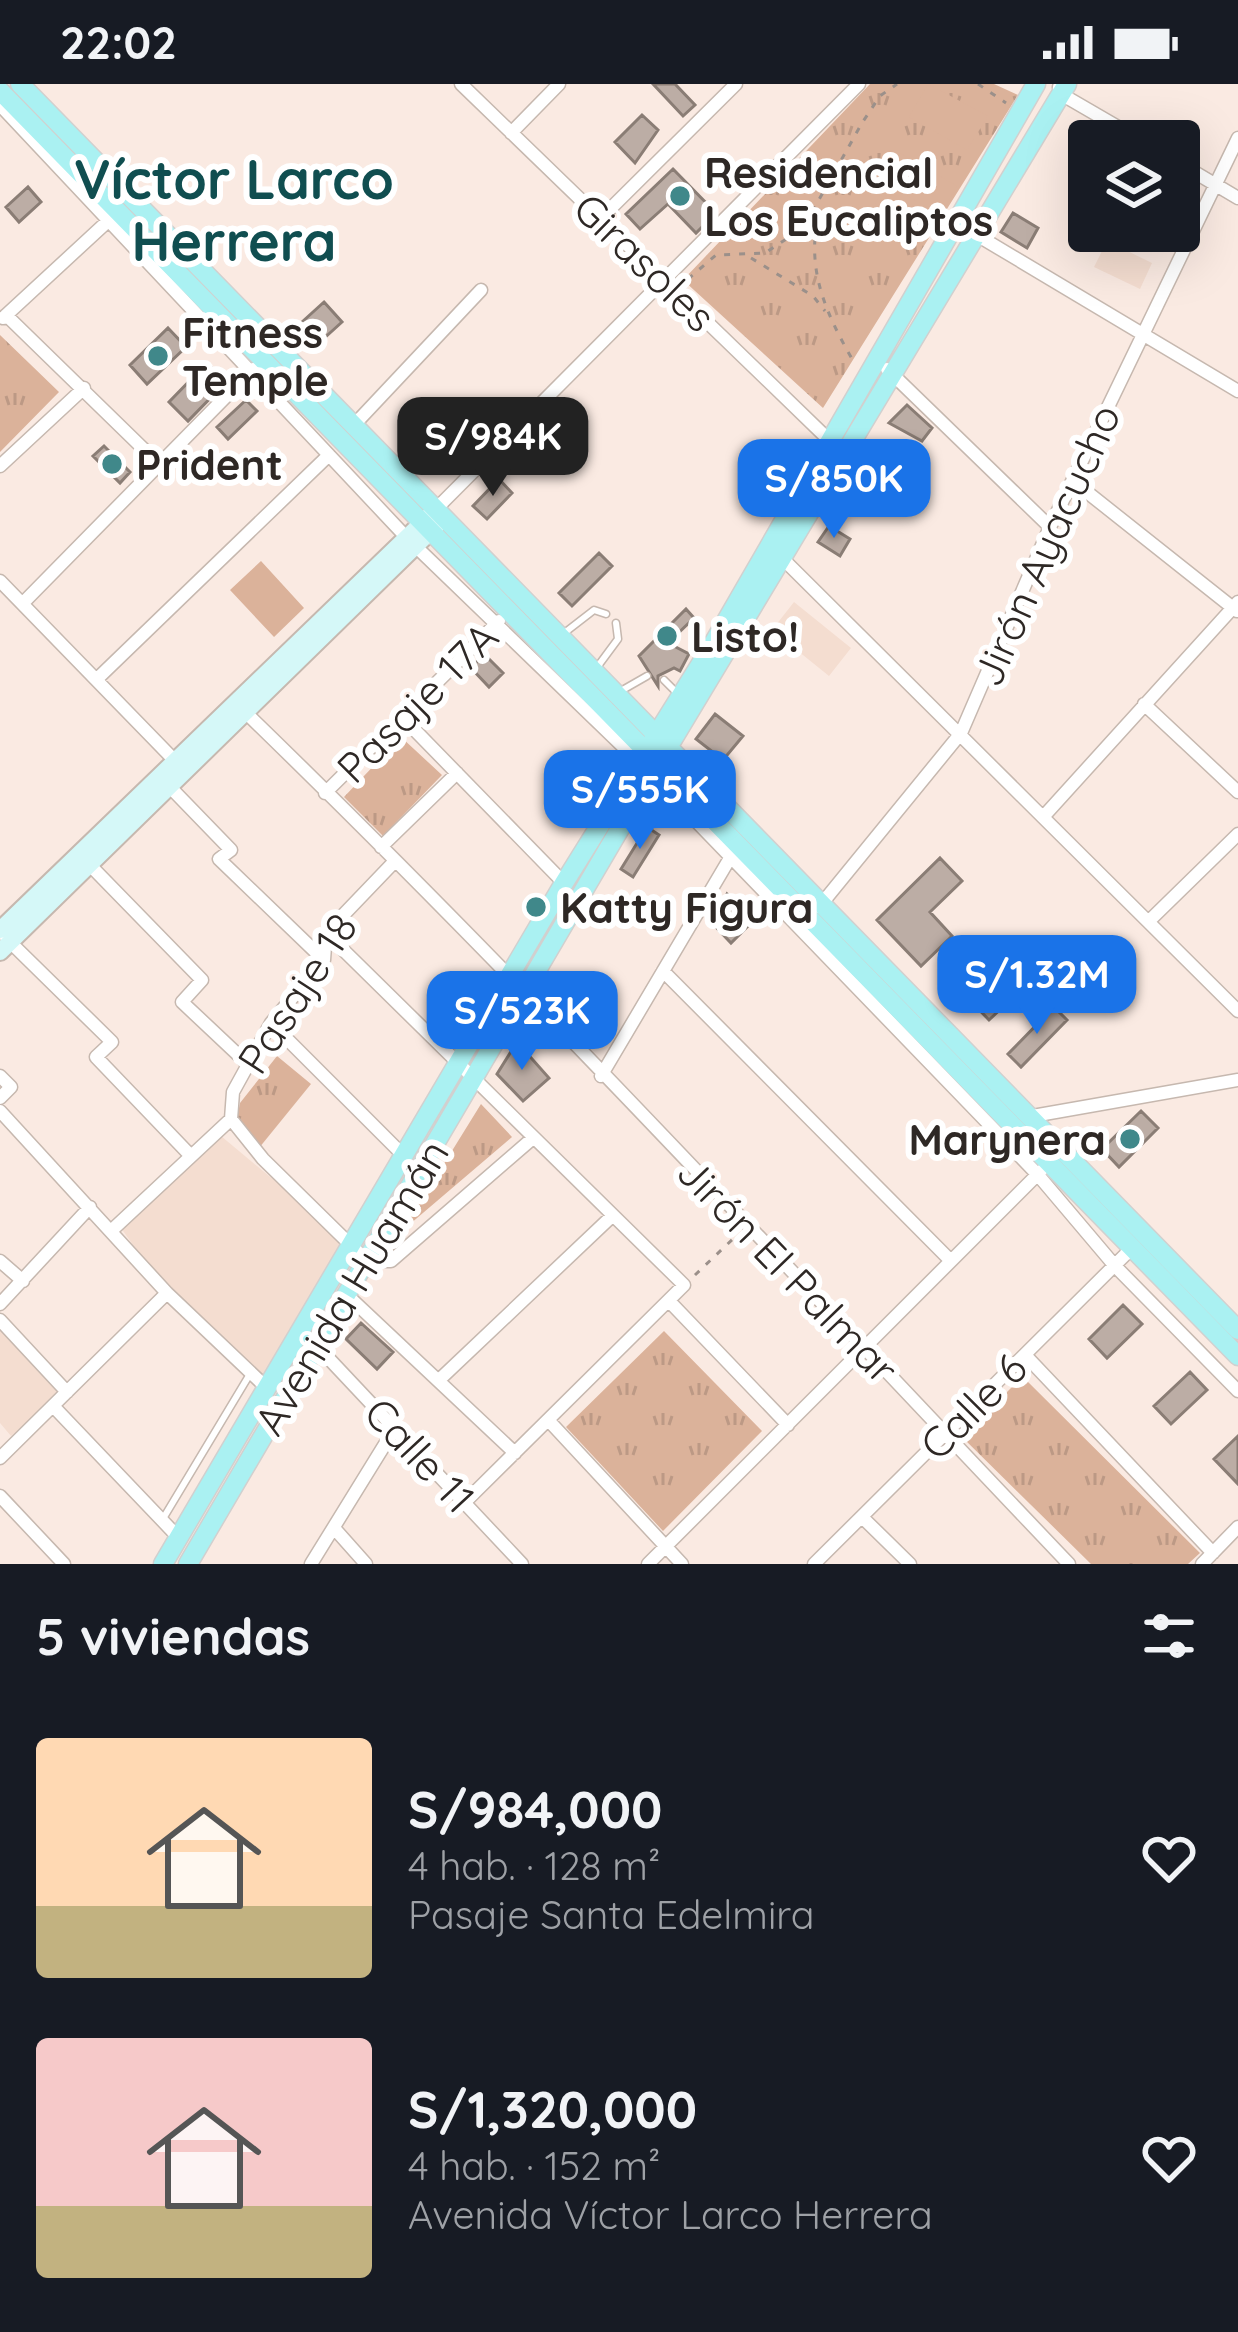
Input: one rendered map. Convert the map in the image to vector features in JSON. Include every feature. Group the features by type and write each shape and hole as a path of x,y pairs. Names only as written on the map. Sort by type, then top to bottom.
{"main road":[{"name":"Avenida Huamán","path":"188,1564 525,994 681,695 717,654 765,552 867,366 1036,84"},
{"name":"Avenida Huamán","path":"163,1564 564,883 786,558 1062,87"},
{"path":"0,91 256,367 425,529 593,671 653,755 806,920 1014,1131 1042,1169 1132,1248 1238,1356"},
{"path":"12,104 354,425 425,529 502,619 548,633 606,693"},
{"path":"653,755 823,903 1238,1330"}],"street":[{"name":"Girasoles","path":"461,84 829,440"},
{"path":"511,134 559,84"},
{"path":"600,219 736,84"},
{"path":"190,1155 96,1057 112,1042 3,939 425,529 860,84"},
{"path":"1062,87 1111,120"},
{"path":"12,104 108,221 256,367 329,455 425,529"},
{"name":"Jirón Ayacucho","path":"806,920 961,733 1050,527 1238,138"},
{"path":"1200,175 1238,198"},
{"path":"108,221 3,318 84,388 160,465"},
{"path":"955,222 1238,391"},
{"path":"354,425 481,290"},
{"path":"867,366 894,374 1050,527"},
{"path":"22,603 256,367"},
{"path":"0,466 84,388"},
{"path":"97,679 329,455"},
{"path":"1044,816 1236,607 1073,482"},
{"path":"765,552 786,558 1238,1012"},
{"path":"0,580 179,765"},
{"path":"502,619 653,755 730,858 1042,1169 1115,1265 1238,1390"},
{"name":"Pasaje 17A","path":"325,793 502,619"},
{"path":"1144,704 1238,792"},
{"name":"Pasaje 17A","path":"240,706 511,974"},
{"path":"403,718 564,883"},
{"path":"84,859 169,786 179,765"},
{"path":"381,847 457,773"},
{"path":"169,786 231,850 219,859 323,960"},
{"path":"1149,921 1238,834"},
{"path":"601,1076 730,858"},
{"path":"84,859 202,980 182,1001 250,1066"},
{"name":"Pasaje 18","path":"111,1232 231,1119 233,1092 271,1023 323,960 326,933 395,860"},
{"path":"326,933 684,1286 465,1502"},
{"path":"663,971 950,1260"},
{"name":"Jirón El Palmar","path":"511,974 601,1076 1069,1564"},
{"path":"271,1023 404,1156"},
{"path":"0,1076 11,1088 0,1098"},
{"path":"1014,1131 1028,1116 1238,1080"},
{"path":"0,1111 167,1293 283,1401"},
{"path":"231,1119 263,1159 367,1261 391,1261 532,1138"},
{"path":"648,1564 1042,1169"},
{"path":"0,1304 90,1207"},
{"path":"440,1381 611,1217"},
{"name":"Calle 6","path":"814,1564 1132,1248"},
{"path":"0,1261 22,1280"},
{"path":"0,1458 167,1293"},
{"path":"346,1295 515,1453"},
{"path":"669,1301 788,1425"},
{"path":"0,1320 67,1392"},
{"name":"Calle 11","path":"317,1346 522,1564"},
{"path":"1025,1354 1213,1553"},
{"path":"53,1406 178,1538"},
{"path":"550,1422 682,1564"},
{"path":"311,1564 394,1428"},
{"path":"0,1434 11,1446"},
{"path":"0,1496 64,1564"},
{"path":"862,1517 910,1564"},
{"path":"1202,1564 1238,1527"},
{"path":"334,1528 366,1564"}],"lane":[{"path":"548,633 594,610 606,614"},
{"path":"593,671 618,639 616,623"},
{"path":"606,693 646,676"},
{"path":"664,680 681,695"},
{"path":"162,1520 251,1372"}],"path":[{"path":"688,278 716,255 749,257 784,243 822,202 862,123 880,96 897,84"},
{"path":"978,84 1012,109"},
{"path":"822,202 814,262 828,314"},
{"path":"749,257 813,296 867,366"},
{"path":"684,1286 746,1226"}],"shaded area":[{"path":"1102,252 1130,252 1152,263 1140,289 1094,267"},
{"path":"794,602 851,648 829,676 772,630"},
{"path":"221,1136 293,1196 341,1245 264,1377 167,1293 121,1228"},
{"path":"0,1327 62,1393 11,1436 0,1423"}],"green space":[{"path":"870,84 994,84 1018,95 823,408 683,280"},
{"path":"928,84 988,116 967,150 909,117"},
{"path":"900,153 957,186 940,215 884,182"},
{"path":"880,195 927,223 911,251 864,222"},
{"path":"0,335 59,392 0,452"},
{"path":"261,561 304,608 274,637 230,590"},
{"path":"401,737 442,775 383,836 344,797"},
{"path":"277,1056 311,1084 259,1148 237,1118 240,1103"},
{"path":"481,1104 512,1137 403,1230"},
{"path":"664,1331 762,1431 663,1531 566,1427"},
{"path":"1022,1377 1200,1553 1188,1564 1091,1564 962,1437"}],"building":[{"path":"653,84 675,84 695,105 683,116"},
{"path":"642,115 658,130 635,163 615,142"},
{"name":"Residencial Los Eucaliptos","path":"673,169 716,213 696,233 668,204 640,229 626,214"},
{"path":"28,187 41,202 19,222 6,207"},
{"path":"1013,213 1038,228 1027,248 1001,232"},
{"path":"324,302 342,322 320,342 302,322"},
{"name":"Fitness Temple","path":"168,328 186,347 147,384 130,365"},
{"path":"207,363 226,382 188,421 169,402"},
{"path":"246,400 257,411 228,439 217,427"},
{"path":"907,405 932,428 922,441 889,423"},
{"name":"Prident","path":"104,446 130,472 120,483 93,456"},
{"path":"499,479 512,493 487,519 473,506"},
{"path":"829,526 850,539 840,556 818,542"},
{"path":"599,553 612,566 572,606 559,593"},
{"path":"686,609 694,618 668,643 689,654 680,671 674,668 658,676 658,686 639,656"},
{"path":"484,654 503,673 489,687 471,668"},
{"path":"715,714 743,736 723,760 696,739"},
{"path":"647,827 659,835 633,877 621,869"},
{"path":"940,858 962,881 930,912 952,936 921,966 877,920"},
{"path":"727,894 753,921 731,943 713,924"},
{"path":"1024,941 1046,966 989,1020 966,996"},
{"path":"1054,1007 1067,1020 1021,1067 1008,1054"},
{"path":"517,1042 549,1078 523,1101 497,1074"},
{"name":"Marynera","path":"1141,1111 1158,1128 1119,1167 1102,1149"},
{"path":"1123,1305 1142,1324 1107,1358 1089,1339"},
{"path":"361,1323 393,1352 377,1369 346,1339"},
{"path":"1190,1372 1207,1390 1171,1424 1154,1406"},
{"path":"1238,1436 1238,1484 1214,1459"}],"place":[{"name":"Residencial Los Eucaliptos","path":"680,196"},
{"name":"Fitness Temple","path":"158,356"},
{"name":"Prident","path":"112,464"},
{"name":"Listo!","path":"667,636"},
{"name":"Katty Figura","path":"536,907"},
{"name":"Marynera","path":"1130,1139"}],"district":[{"name":"Víctor Larco Herrera","path":"234,210"}]}
